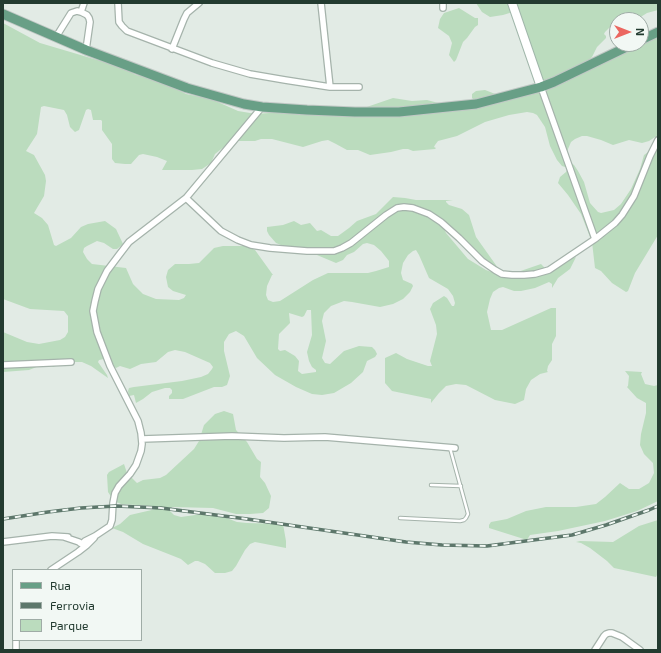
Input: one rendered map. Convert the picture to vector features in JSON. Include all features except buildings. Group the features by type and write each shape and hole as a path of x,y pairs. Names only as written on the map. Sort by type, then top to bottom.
{"main road":[{"path":"3,14 86,50 187,88 244,104 262,107 355,112 399,112 476,104 541,87 570,75 617,52"}],"street":[{"path":"81,12 84,3"},
{"path":"118,3 119,22 127,31 212,64 250,74 330,87 359,87"},
{"path":"172,48 187,13 199,3"},
{"path":"321,3 330,87"},
{"path":"512,3 595,239"},
{"path":"56,37 71,13 77,11 81,12 87,15 90,22 86,50"},
{"path":"64,537 71,540 81,541 108,528 112,523 115,493 136,465 141,451 142,439 138,421 110,366 97,332 94,311 98,289 107,271 129,242 186,198 262,107"},
{"path":"186,198 221,231 238,240 251,245 270,248 313,251 334,251 342,248 351,243 397,208 413,208 429,214 441,222 482,261 502,274 535,274 550,270 595,239 615,223 634,196 658,140"},
{"path":"3,365 71,362"},
{"path":"142,439 232,436 284,438 325,437 452,448"},
{"path":"52,569 87,545 96,535"},
{"path":"3,542 52,536 73,537 81,541"},
{"path":"71,540 75,545 76,553"},
{"path":"76,553 81,541"},
{"path":"595,650 604,636 612,633 622,637 640,650"}],"lane":[{"path":"400,518 460,521 466,518 468,514 452,448"},
{"path":"431,485 460,486"}],"green space":[{"path":"476,3 658,3 658,10 649,12 609,12 609,28 604,34 606,38 597,47 592,57 585,64 613,52 649,52 649,37 658,30 658,135 649,141 642,143 629,140 613,145 601,140 582,136 571,142 565,156 567,160 574,165 584,182 590,203 598,212 601,213 614,210 621,204 631,189 640,169 644,155 658,146 658,235 635,273 628,291 626,292 612,283 601,271 595,268 592,242 581,214 558,183 560,177 568,168 562,166 557,160 550,146 545,127 537,115 533,113 527,112 509,115 485,122 457,136 438,141 434,147 436,148 435,149 413,151 403,149 370,155 358,150 347,150 328,140 303,147 272,139 234,141 215,154 211,163 202,169 162,170 167,161 143,154 139,155 131,164 115,163 112,159 112,144 102,130 102,121 93,120 91,110 86,110 79,130 75,132 70,127 64,110 44,106 41,107 37,134 26,151 34,155 45,175 46,181 44,196 34,213 42,218 48,225 54,245 56,246 71,238 81,227 88,224 105,221 116,229 123,244 117,249 113,249 104,243 97,241 84,248 83,252 87,259 92,264 126,268 133,284 143,294 156,299 179,300 184,298 186,295 173,291 168,287 166,277 168,270 175,264 199,263 214,248 223,246 246,246 255,250 273,275 267,286 266,295 268,300 273,302 280,301 313,280 328,273 368,273 389,267 389,261 374,245 367,243 363,244 354,252 347,255 343,260 336,263 305,250 286,247 276,243 269,235 267,227 283,225 294,221 301,225 310,223 317,231 321,230 331,236 338,236 357,221 376,214 393,197 416,200 453,200 446,202 449,205 462,209 469,215 476,237 498,268 494,268 443,226 446,233 468,259 486,270 500,275 509,275 541,264 546,269 554,269 576,257 570,269 558,278 552,288 552,284 549,282 535,288 521,291 514,291 503,287 493,292 490,299 487,312 491,330 502,330 551,308 556,308 556,336 552,344 552,360 548,366 548,372 540,374 531,380 526,389 524,400 515,404 495,400 466,385 456,384 446,386 431,403 431,399 392,391 385,383 385,358 396,353 407,359 432,366 430,361 437,334 436,325 430,309 433,303 444,296 452,306 454,306 455,303 453,296 448,289 429,278 416,250 408,255 403,263 401,273 403,280 412,284 413,286 410,292 403,299 393,304 380,307 344,301 331,306 324,313 322,321 326,341 322,358 325,363 330,364 344,351 359,346 372,347 377,354 375,357 367,361 363,372 351,383 334,393 322,395 312,394 275,375 257,358 244,336 236,331 229,334 224,342 224,351 230,376 227,385 222,387 214,387 183,399 169,399 172,390 170,388 165,388 152,392 136,403 134,395 129,396 128,391 129,388 134,387 201,377 208,374 213,367 210,363 185,352 175,350 168,352 156,362 141,364 130,369 120,366 116,368 104,359 99,360 98,362 108,378 91,366 82,362 71,362 53,367 50,364 44,364 29,370 3,372 3,332 27,342 39,344 60,340 65,337 68,332 68,316 64,311 30,309 3,299 3,23 40,43 121,67 136,75 159,80 186,94 211,99 238,111 256,114 308,110 358,110 393,98 412,101 427,100 442,104 475,101 472,98 472,94 476,91 485,90 503,97 517,97 541,81 541,75 525,40 516,11 490,17 482,12","holes":["307,310 311,310 312,335 307,352 309,361 316,372 302,374 298,371 299,361 295,356 285,350 280,351 278,349 279,334 290,323 289,313 302,317"]},
{"path":"459,8 475,18 478,18 478,25 463,42 454,62 449,55 452,43 449,36 438,28 440,19 444,13"},
{"path":"625,371 642,372 641,374 645,384 654,386 658,385 658,501 637,511 605,521 558,531 530,535 527,540 489,528 491,522 507,519 526,511 546,507 576,507 596,504 620,483 629,489 639,489 649,483 654,473 653,463 644,454 640,445 646,413 646,403 637,398 627,387 629,376"},
{"path":"224,411 233,414 236,430 247,442 257,459 261,462 260,477 265,483 271,496 269,508 263,513 250,514 236,514 213,508 172,507 170,511 174,515 181,517 202,514 224,517 237,522 283,524 286,548 255,542 250,544 245,550 232,571 215,573 205,564 195,561 188,565 181,559 143,544 123,532 112,528 120,524 130,515 156,509 153,506 121,504 114,501 108,492 107,475 109,472 124,464 127,473 137,483 143,480 160,478 166,475 194,449 199,441 204,425 215,414"},
{"path":"658,520 658,573 656,577 614,568 590,548 576,542 613,542 639,526"}],"railway":[{"path":"3,519 81,508 116,506 161,508 406,542 442,545 487,546 572,535 606,525 658,506"}]}
